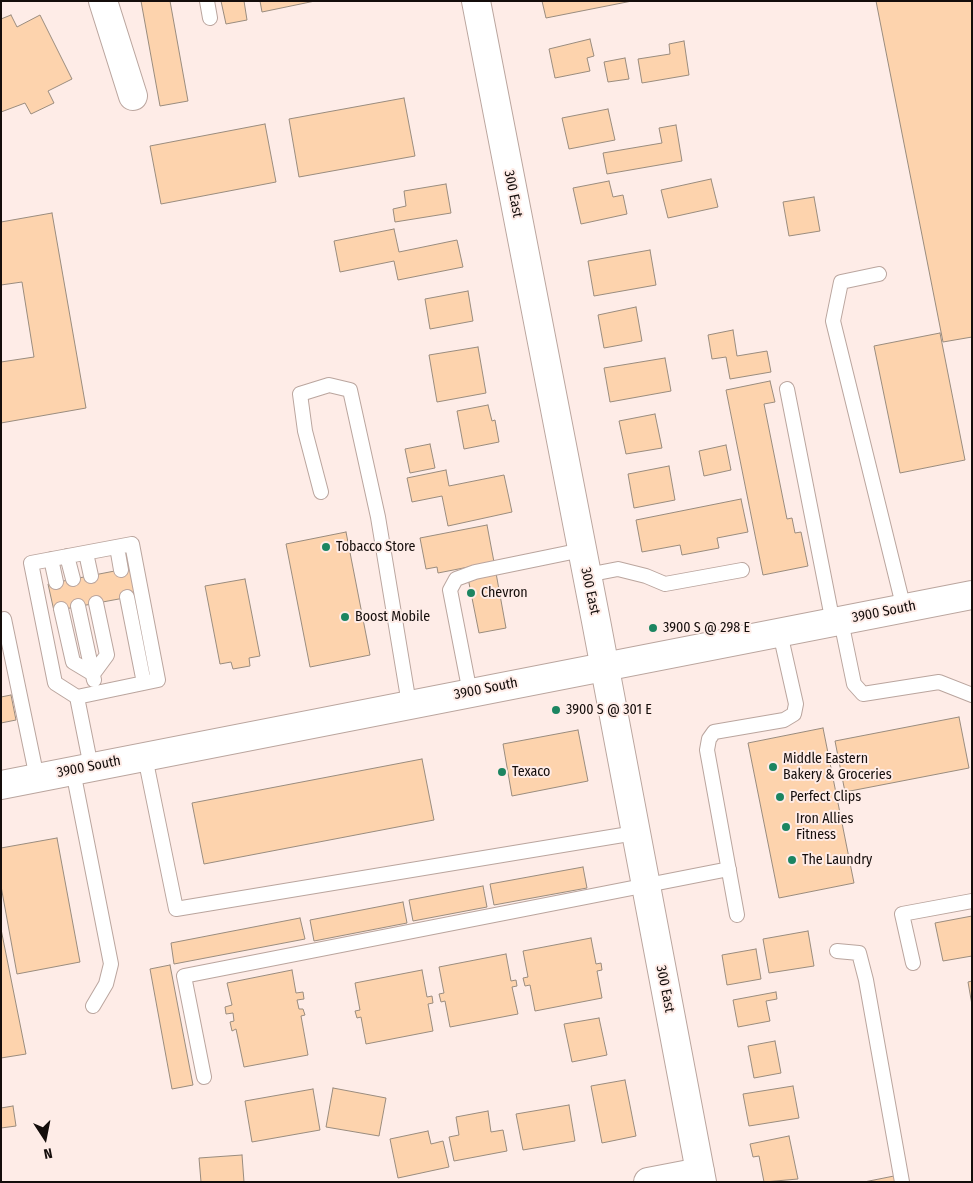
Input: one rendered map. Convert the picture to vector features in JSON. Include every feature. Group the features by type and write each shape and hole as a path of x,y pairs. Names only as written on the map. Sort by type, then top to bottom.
{"street":[{"path":"103,1 133,96"},
{"name":"300 East","path":"476,1 701,1177"},
{"name":"3900 South","path":"1,785 972,595"},
{"path":"648,1182 701,1177"}],"lane":[{"path":"207,1 210,18"},
{"path":"879,274 841,282 833,322 904,609"},
{"path":"321,492 305,431 300,394 329,385 350,390 378,517 409,704"},
{"path":"787,388 837,622 854,684 863,694 939,682 972,694"},
{"path":"132,544 158,680 77,697 55,683 31,563 117,547 132,544"},
{"path":"117,547 121,570"},
{"path":"86,553 91,576"},
{"path":"67,556 73,579"},
{"path":"51,560 56,582"},
{"path":"470,693 450,590 456,579 475,572 584,563 646,576 665,584 742,570"},
{"path":"127,597 144,683"},
{"path":"93,674 107,655 96,603"},
{"path":"78,606 97,693"},
{"path":"62,609 73,662 93,674"},
{"path":"4,619 37,778"},
{"path":"737,915 707,750 708,739 714,732 784,720 794,714 796,704 780,633"},
{"path":"77,697 82,769 111,964 106,984 93,1006"},
{"path":"145,757 176,908 635,833"},
{"path":"204,1077 184,976 729,869"},
{"path":"913,962 902,914 972,901"},
{"path":"837,951 859,952 866,980 902,1182"}],"building":[{"path":"141,1 170,1 188,101 160,106"},
{"path":"221,1 244,1 247,20 226,24"},
{"path":"260,1 315,1 262,12"},
{"path":"542,1 632,1 546,18"},
{"path":"876,1 972,1 972,337 943,342"},
{"path":"11,15 17,27 40,15 72,79 48,91 54,103 31,114 25,103 1,112 1,19"},
{"path":"590,39 594,56 587,58 590,71 555,78 549,49"},
{"path":"684,41 689,75 642,83 638,59 670,54 669,44"},
{"path":"625,58 629,79 608,82 604,62"},
{"path":"404,98 415,156 299,177 289,119"},
{"path":"608,109 615,140 569,149 562,118"},
{"path":"265,124 276,182 161,204 150,146"},
{"path":"676,125 682,161 607,174 603,153 662,143 659,128"},
{"path":"711,179 718,207 668,218 661,190"},
{"path":"609,181 613,197 623,195 627,214 581,224 573,188"},
{"path":"446,184 451,213 395,222 393,209 406,206 404,191"},
{"path":"814,197 820,231 789,236 783,202"},
{"path":"52,213 86,408 1,423 1,362 34,357 22,282 1,285 1,222"},
{"path":"394,229 399,252 457,240 463,267 398,280 394,261 340,272 334,241"},
{"path":"650,250 656,285 594,296 588,261"},
{"path":"468,291 473,321 430,329 425,299"},
{"path":"636,307 642,341 604,348 598,315"},
{"path":"733,330 737,356 767,351 771,372 730,379 726,357 712,359 708,335"},
{"path":"940,333 965,460 900,473 874,346"},
{"path":"478,347 486,393 437,402 429,355"},
{"path":"665,358 671,391 610,402 604,368"},
{"path":"770,381 775,402 764,404 787,519 792,518 795,533 801,532 808,566 763,575 726,390"},
{"path":"488,405 492,421 495,420 499,442 464,449 457,411"},
{"path":"655,414 662,448 626,454 619,421"},
{"path":"430,444 435,468 410,473 405,449"},
{"path":"726,445 731,470 704,476 699,451"},
{"path":"669,466 675,500 634,508 628,474"},
{"path":"446,470 449,486 504,475 512,512 448,526 442,496 412,502 407,478"},
{"path":"741,499 748,532 717,538 719,548 682,555 680,545 642,552 636,520"},
{"path":"487,525 494,562 438,573 437,567 426,569 420,538"},
{"path":"346,532 370,655 310,667 286,544"},
{"path":"130,568 135,596 54,611 48,584"},
{"path":"496,573 506,628 479,633 468,578"},
{"path":"245,579 260,656 249,658 250,666 233,669 231,662 220,664 205,586"},
{"path":"11,695 16,720 1,723 1,697"},
{"path":"959,717 969,768 845,792 835,741"},
{"path":"823,728 854,883 779,898 748,743"},
{"path":"578,730 588,781 512,796 503,744"},
{"path":"422,759 434,820 204,864 192,803"},
{"path":"57,838 80,962 17,974 1,886 1,848"},
{"path":"583,867 587,888 494,905 490,884"},
{"path":"483,886 487,907 413,921 409,900"},
{"path":"403,902 407,923 314,941 310,920"},
{"path":"972,916 972,956 943,961 935,923"},
{"path":"300,918 305,939 174,964 171,943"},
{"path":"1,929 26,1054 1,1058"},
{"path":"808,931 814,966 769,973 763,939"},
{"path":"591,938 596,964 601,963 602,970 597,971 602,998 535,1011 530,985 525,986 523,978 528,977 523,951"},
{"path":"756,949 761,979 727,985 722,955"},
{"path":"506,954 511,981 516,980 517,986 512,987 518,1014 450,1027 445,1001 441,1002 439,994 444,993 439,967"},
{"path":"170,965 193,1085 172,1089 150,969"},
{"path":"292,970 296,993 303,992 304,999 297,1000 299,1009 303,1009 305,1015 301,1016 308,1055 244,1067 236,1029 232,1031 230,1022 234,1021 233,1013 226,1014 225,1007 232,1005 227,983"},
{"path":"422,970 427,997 432,996 433,1003 428,1004 433,1031 366,1044 361,1017 357,1018 355,1011 360,1010 355,983"},
{"path":"972,981 972,1005 968,982"},
{"path":"776,992 777,999 766,1001 770,1021 738,1027 733,1000"},
{"path":"599,1018 607,1055 572,1062 564,1024"},
{"path":"775,1041 781,1073 754,1078 748,1046"},
{"path":"625,1080 636,1136 602,1143 591,1086"},
{"path":"793,1086 799,1118 749,1126 743,1094"},
{"path":"333,1088 386,1098 379,1136 326,1127"},
{"path":"313,1089 320,1130 252,1142 245,1101"},
{"path":"569,1105 575,1141 523,1150 516,1114"},
{"path":"13,1106 16,1126 1,1128 1,1108"},
{"path":"488,1111 491,1132 503,1130 507,1151 454,1161 449,1137 459,1135 456,1117"},
{"path":"428,1131 431,1144 443,1141 449,1167 398,1178 390,1139"},
{"path":"789,1136 798,1179 764,1182 759,1156 753,1157 750,1144"},
{"path":"242,1155 244,1182 201,1182 199,1158"},
{"path":"894,1176 895,1182 864,1182"}],"place":[{"name":"Tobacco Store","path":"326,547"},
{"name":"Chevron","path":"471,593"},
{"name":"Boost Mobile","path":"345,617"},
{"name":"3900 S @ 298 E","path":"653,628"},
{"name":"3900 S @ 301 E","path":"556,710"},
{"name":"Middle Eastern Bakery & Groceries","path":"773,767"},
{"name":"Texaco","path":"502,772"},
{"name":"Perfect Clips","path":"780,797"},
{"name":"Iron Allies Fitness","path":"786,827"},
{"name":"The Laundry","path":"792,860"}]}
